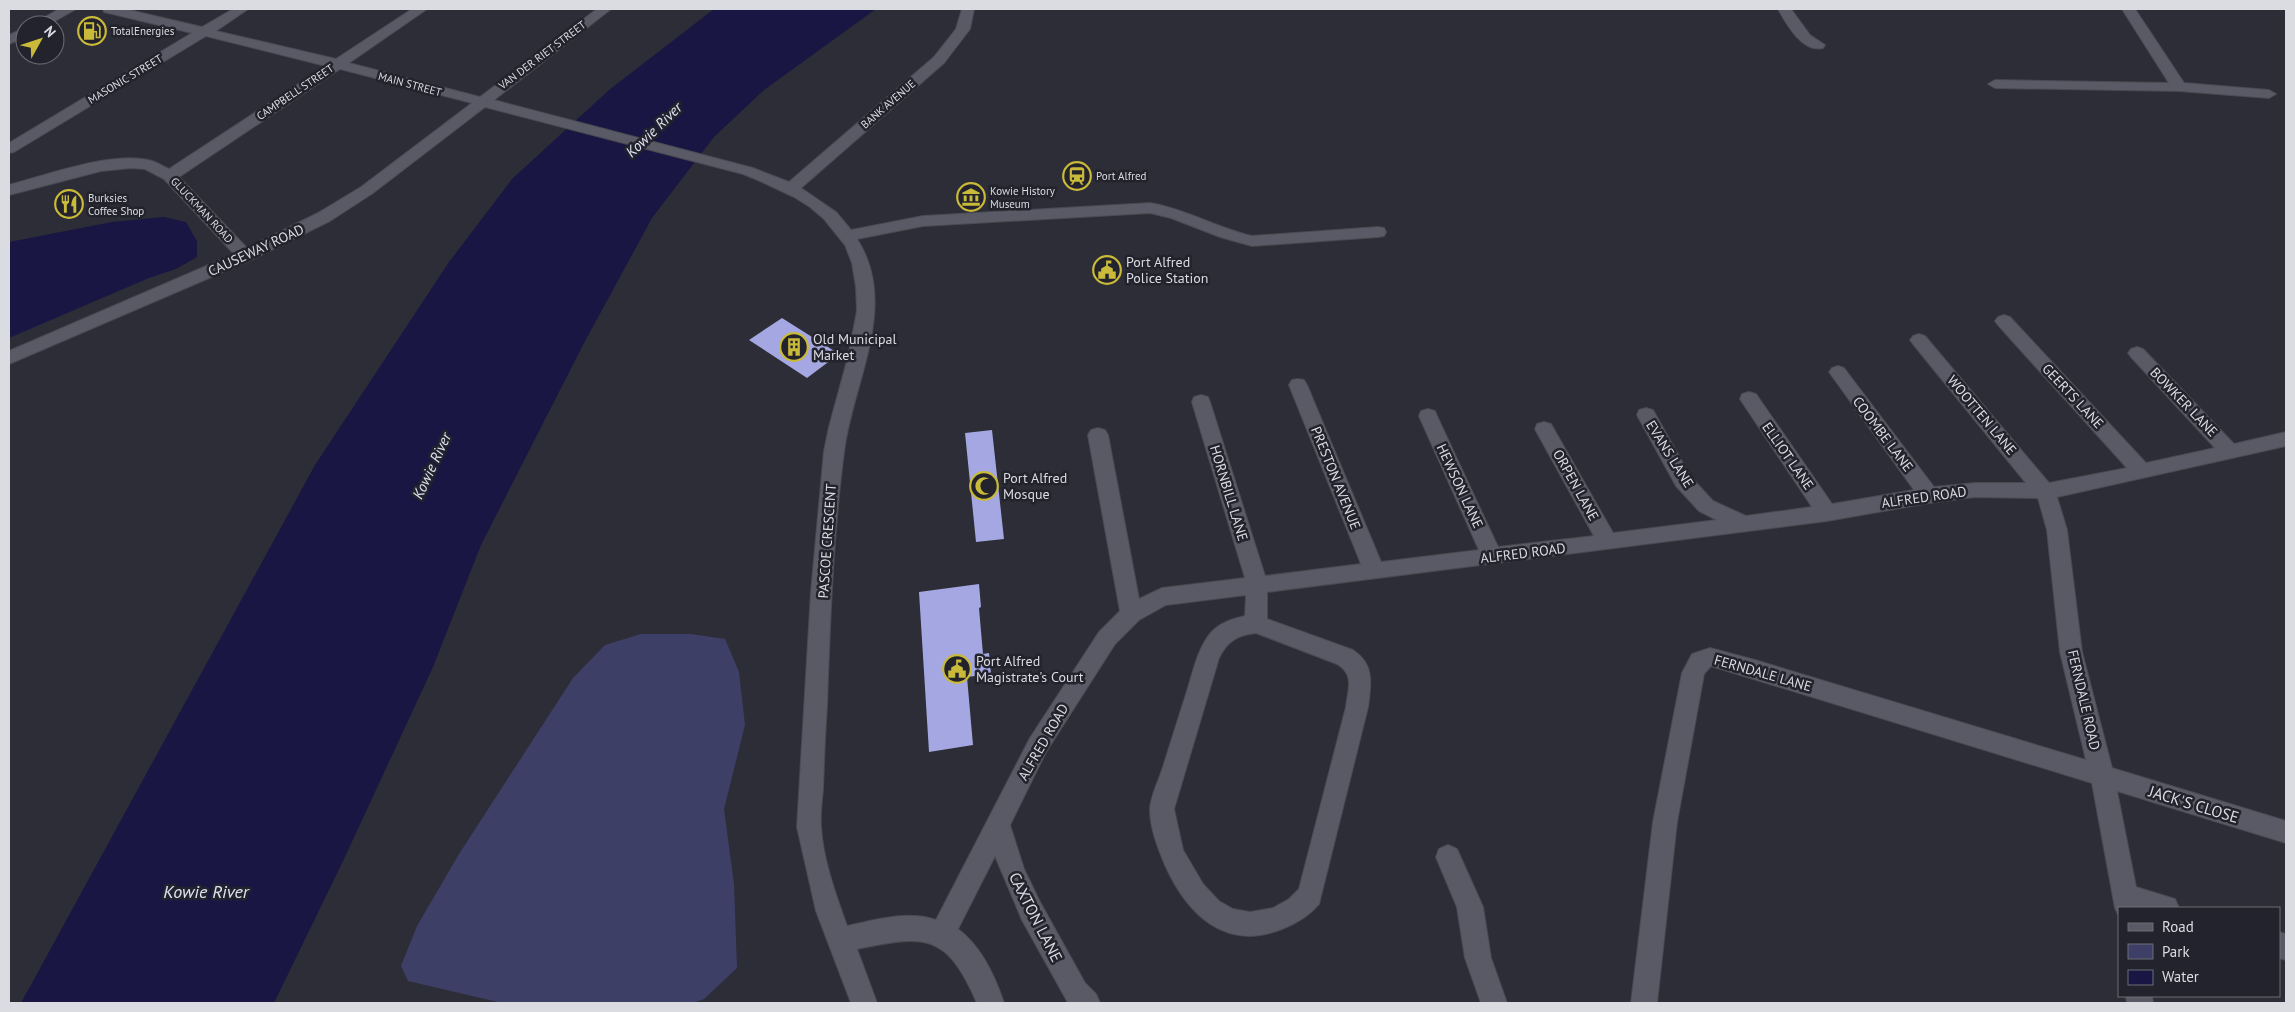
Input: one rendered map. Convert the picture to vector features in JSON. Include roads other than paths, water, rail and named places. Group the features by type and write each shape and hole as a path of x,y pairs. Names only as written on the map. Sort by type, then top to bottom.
{"street":[{"path":"57,15 69,9"},
{"name":"MAIN STREET","path":"109,9 337,64 712,161"},
{"name":"MASONIC STREET","path":"9,149 242,9"},
{"name":"CAMPBELL STREET","path":"170,176 420,9"},
{"name":"VAN DER RIET STREET","path":"480,102 605,9"},
{"name":"BANK AVENUE","path":"792,188 939,60 963,29 968,9"},
{"path":"1784,9 1805,38 1818,45"},
{"path":"2128,9 2179,87"},
{"path":"1995,84 2179,87 2269,94"},
{"name":"CAUSEWAY ROAD","path":"9,358 245,256 304,228 353,200 480,102"},
{"name":"PASCOE CRESCENT","path":"712,161 748,171 792,188 823,210 848,236 860,262 867,301 860,347 843,406 835,448 828,510 809,827 819,882 840,940 860,987 864,1003"},
{"name":"GLUCKMAN ROAD","path":"9,190 101,166 121,164 149,165 170,176 245,256"},
{"path":"848,236 923,221 1150,208 1169,210 1233,237 1252,242 1378,232"},
{"name":"GEERTS LANE","path":"2004,321 2142,471"},
{"name":"WOOTTEN LANE","path":"1918,340 2044,491"},
{"name":"BOWKER LANE","path":"2137,353 2230,451"},
{"name":"COOMBE LANE","path":"1838,372 1928,495"},
{"name":"PRESTON AVENUE","path":"1298,385 1374,570"},
{"name":"ELLIOT LANE","path":"1749,399 1827,513"},
{"name":"HORNBILL LANE","path":"1201,402 1257,584 1256,624"},
{"name":"EVANS LANE","path":"1646,415 1683,481 1706,506 1745,524"},
{"name":"HEWSON LANE","path":"1428,416 1492,556"},
{"name":"ORPEN LANE","path":"1544,428 1608,542"},
{"path":"1098,435 1131,614"},
{"name":"ALFRED ROAD","path":"942,935 1038,745 1107,638 1131,614 1162,597 1745,524 1827,513 1928,495 1975,490 2044,491 2093,483 2286,439"},
{"name":"FERNDALE ROAD","path":"2044,491 2051,505 2057,530 2071,652 2102,776 2128,902"},
{"path":"1256,624 1346,657 1358,668 1360,678 1357,707 1310,896 1302,906 1287,915 1267,922 1245,923 1227,919 1214,913 1191,891 1165,830 1162,809 1208,658 1215,642 1222,634 1239,626 1256,624"},
{"name":"FERNDALE LANE","path":"1644,1003 1665,822 1693,674 1700,662 1710,657 2102,776"},
{"name":"JACK'S CLOSE","path":"2102,776 2286,832"},
{"name":"CAXTON LANE","path":"998,825 1014,880 1076,992 1087,1003"},
{"path":"1448,857 1470,907 1478,958 1494,1003"},
{"path":"2128,902 2160,907"},
{"path":"840,940 907,929 924,929 942,935 958,944 967,956 991,1003"}],"water":[{"name":"Kowie River","path":"714,9 876,9 764,90 714,137 652,218 583,345 481,545 433,667 344,859 274,1003 21,1003 315,465 449,262 512,179 609,90"},
{"path":"164,217 186,222 197,241 197,257 176,269 149,278 9,338 9,242 112,222"}],"place":[{"name":"TotalEnergies","path":"92,31"},
{"name":"Port Alfred","path":"1077,176"},
{"name":"Kowie History Museum","path":"971,197"},
{"name":"Burksies Coffee Shop","path":"69,204"},
{"name":"Port Alfred Police Station","path":"1107,270"},
{"name":"Old Municipal Market","path":"794,347"},
{"name":"Port Alfred Mosque","path":"984,486"},
{"name":"Port Alfred Magistrate's Court","path":"957,669"}]}
